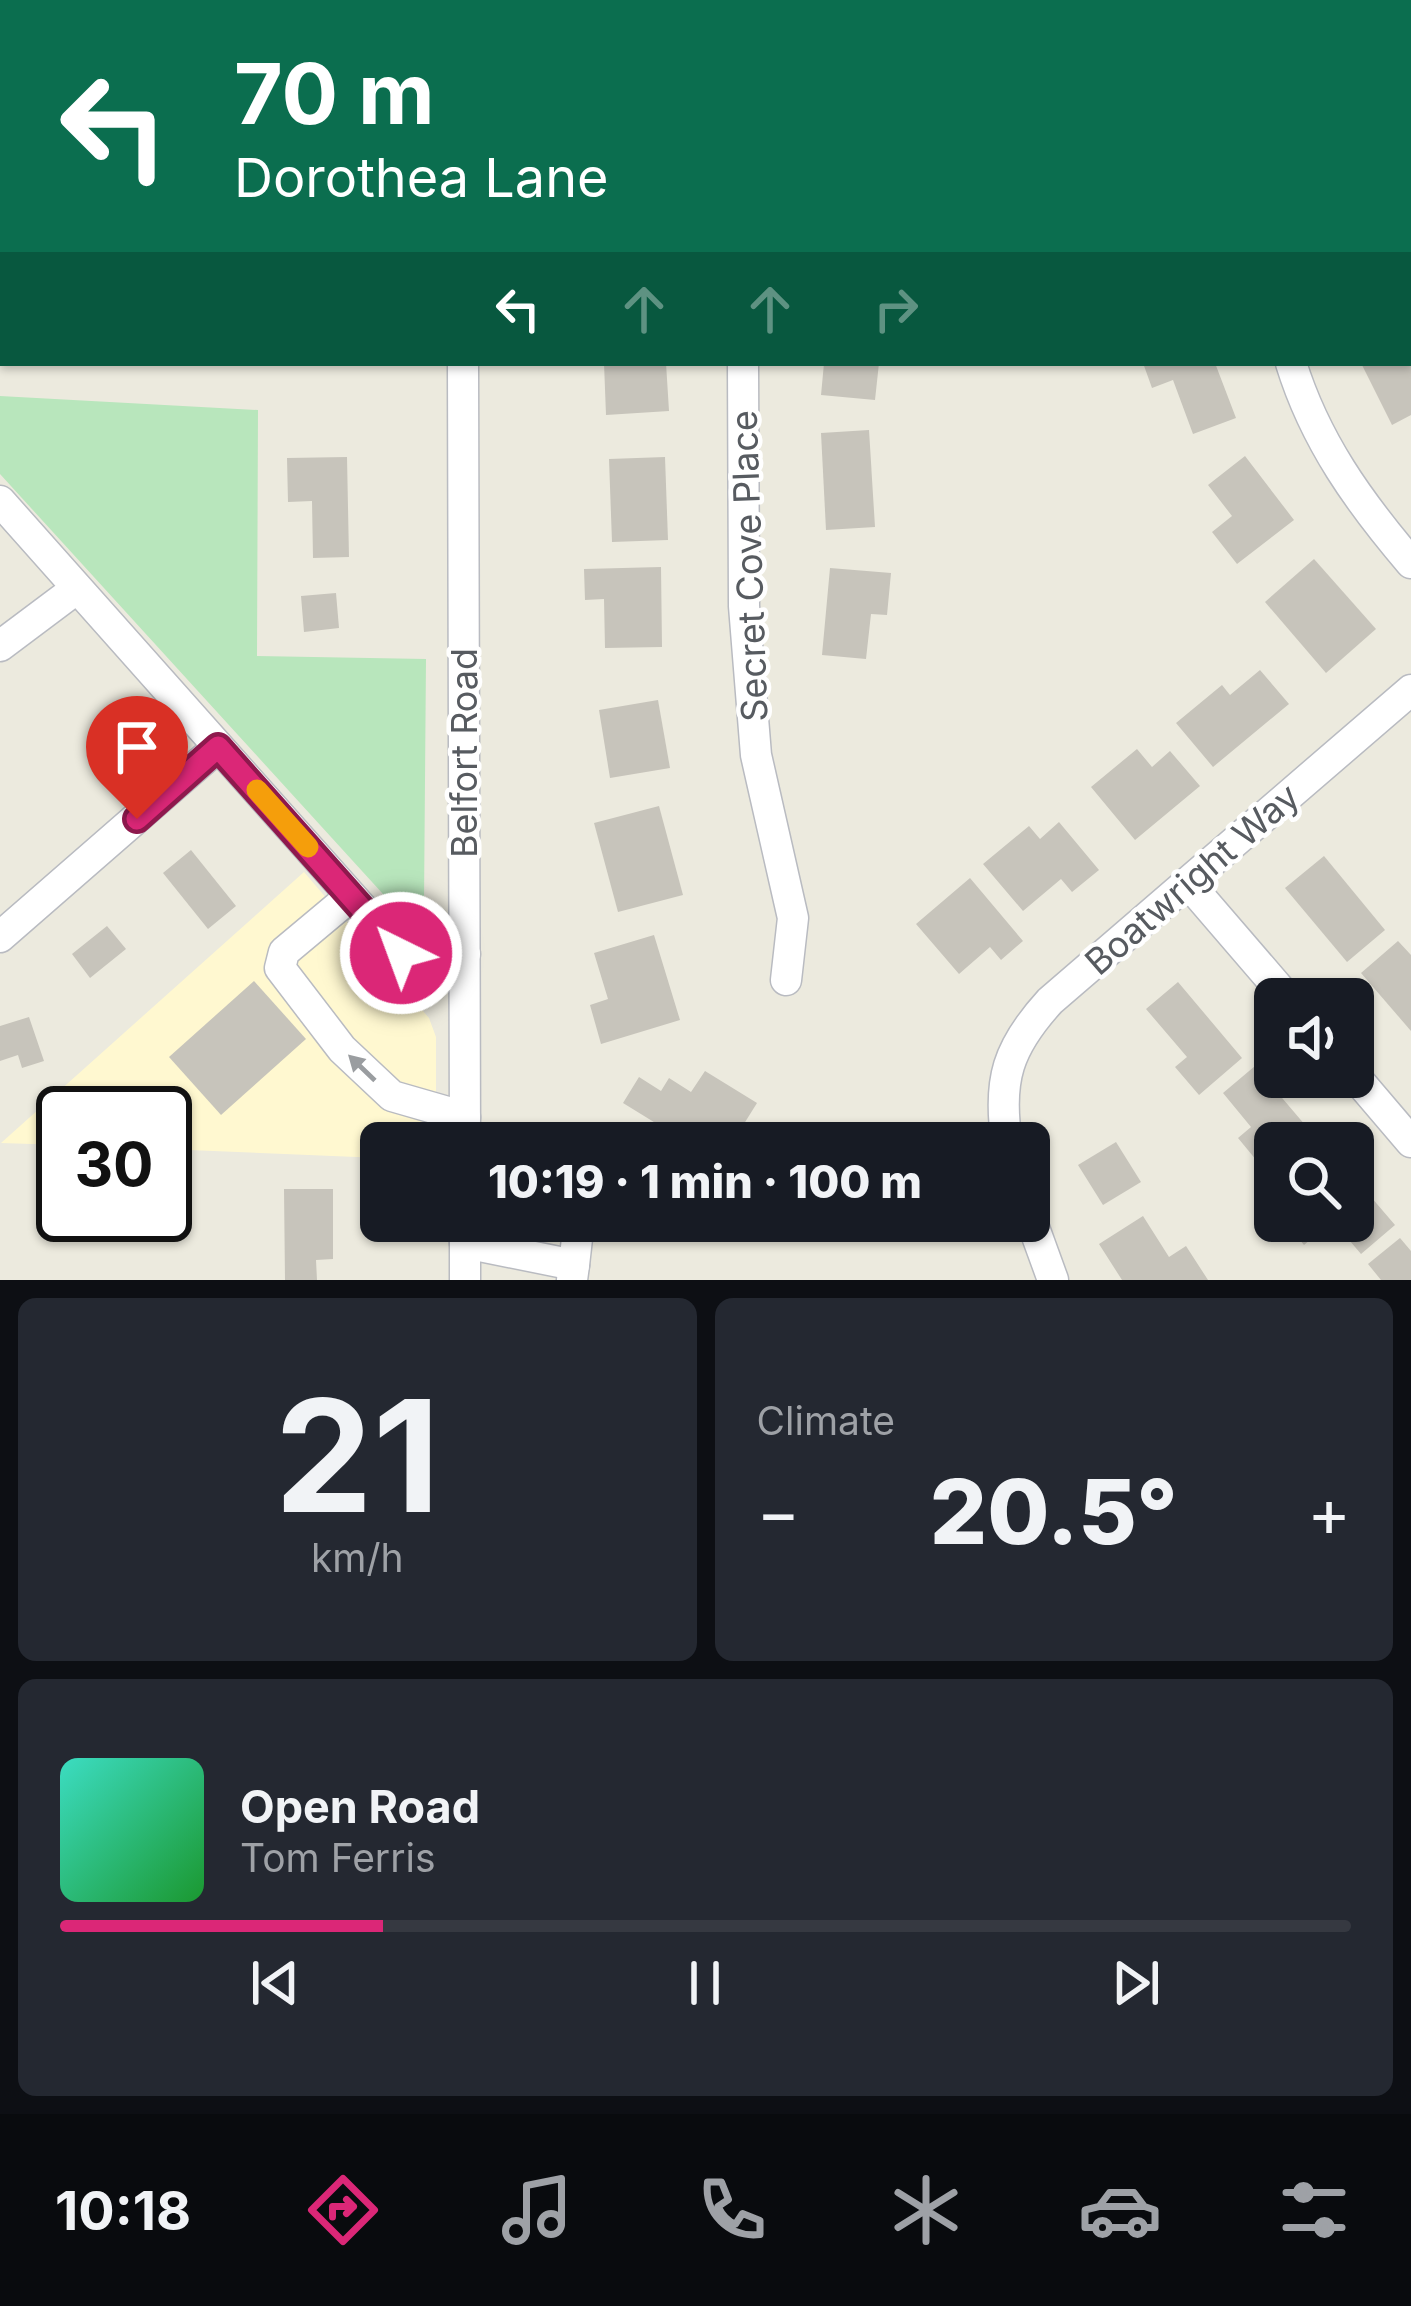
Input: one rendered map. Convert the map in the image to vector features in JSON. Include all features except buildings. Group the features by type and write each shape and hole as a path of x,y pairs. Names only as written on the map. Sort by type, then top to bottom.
{"street":[{"name":"Belfort Road","path":"463,366 465,1122"},
{"name":"Secret Cove Place","path":"743,366 744,606 756,755 793,918 786,980"},
{"path":"1293,366 1302,398 1339,470 1411,563"},
{"path":"0,501 401,953 465,954"},
{"path":"0,646 76,589"},
{"name":"Boatwright Way","path":"1005,1122 1003,1088 1010,1057 1022,1031 1036,1016 1411,690"},
{"path":"0,937 218,747"},
{"path":"1189,884 1270,978"},
{"path":"351,896 284,952 280,968 342,1049 392,1096 448,1122"},
{"path":"1373,1098 1411,1142"},
{"path":"465,1242 465,1280"},
{"path":"491,1242 573,1273 577,1242"},
{"path":"1039,1242 1053,1280"}],"shaded area":[{"path":"304,872 429,1018 436,1037 436,1122 360,1122 360,1157 192,1150 192,1086 65,1086"},
{"path":"36,1112 36,1144 1,1143"}],"green space":[{"path":"0,396 258,410 257,656 426,659 424,903 393,905 0,474"}],"slow traffic":[{"path":"257,790 308,847"}],"route":[{"path":"137,819 218,747 401,953"}]}
